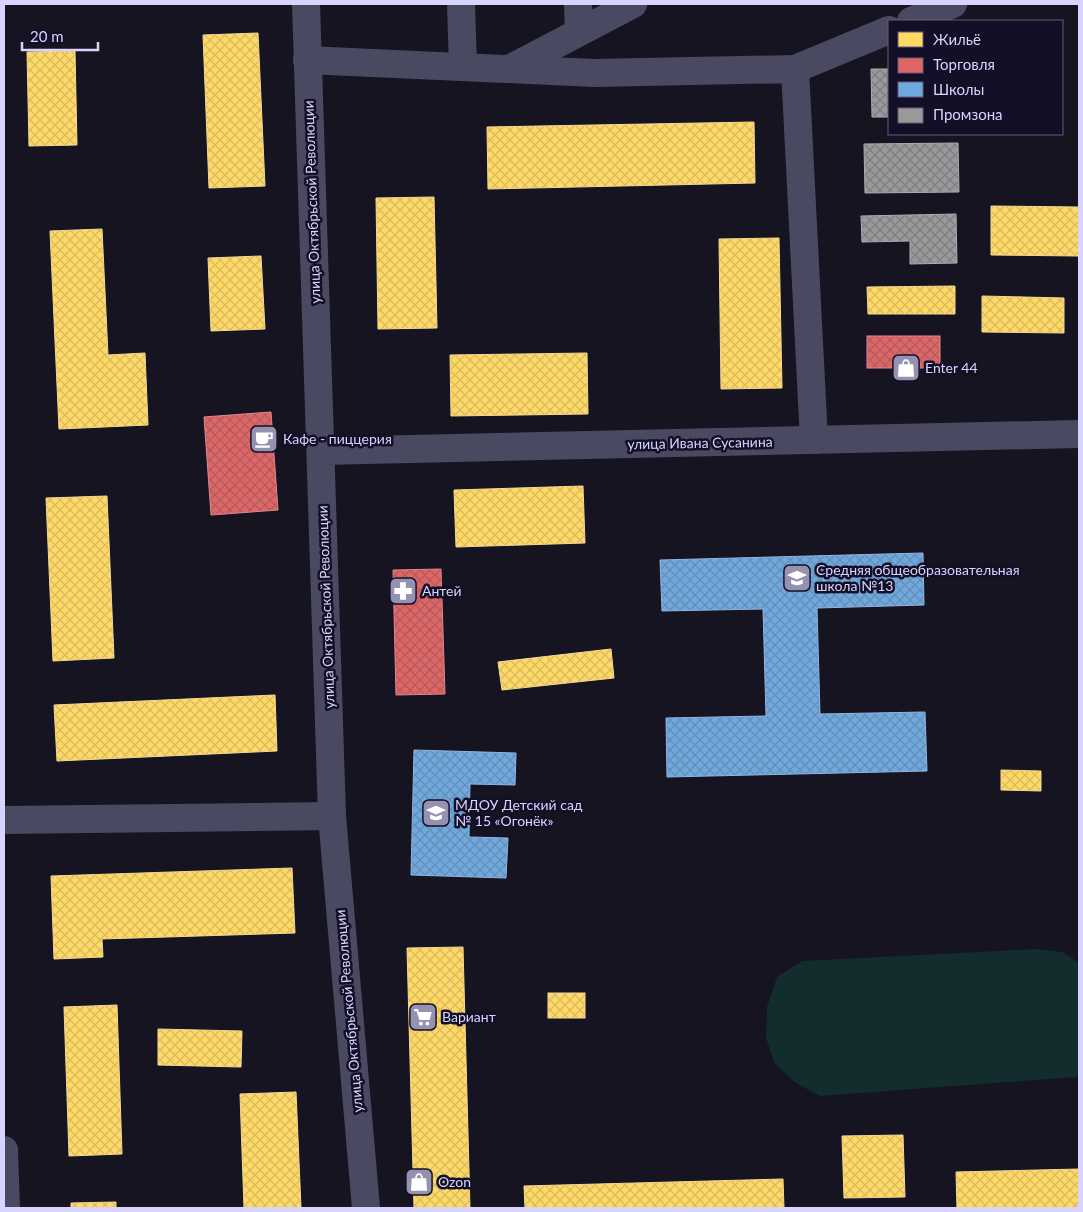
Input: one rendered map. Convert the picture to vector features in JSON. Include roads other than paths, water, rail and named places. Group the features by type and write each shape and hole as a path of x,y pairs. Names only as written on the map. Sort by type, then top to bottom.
{"street":[{"name":"улица Октябрьской Революции","path":"306,4 332,816 366,1208"},
{"path":"461,4 463,67"},
{"path":"578,4 579,32"},
{"path":"508,69 633,4"},
{"path":"913,20 953,4"},
{"path":"307,60 594,72 795,69 888,30"},
{"path":"795,69 814,440"},
{"name":"улица Ивана Сусанина","path":"321,451 1079,434"},
{"path":"4,820 332,816"},
{"path":"4,1150 6,1208"}],"place":[{"name":"Enter 44","path":"906,368"},
{"name":"Кафе - пиццерия","path":"264,439"},
{"name":"Средняя общеобразовательная школа №13","path":"797,578"},
{"name":"Антей","path":"403,591"},
{"name":"МДОУ Детский сад № 15 «Огонёк»","path":"436,813"},
{"name":"Вариант","path":"423,1017"},
{"name":"Ozon","path":"419,1182"}]}
